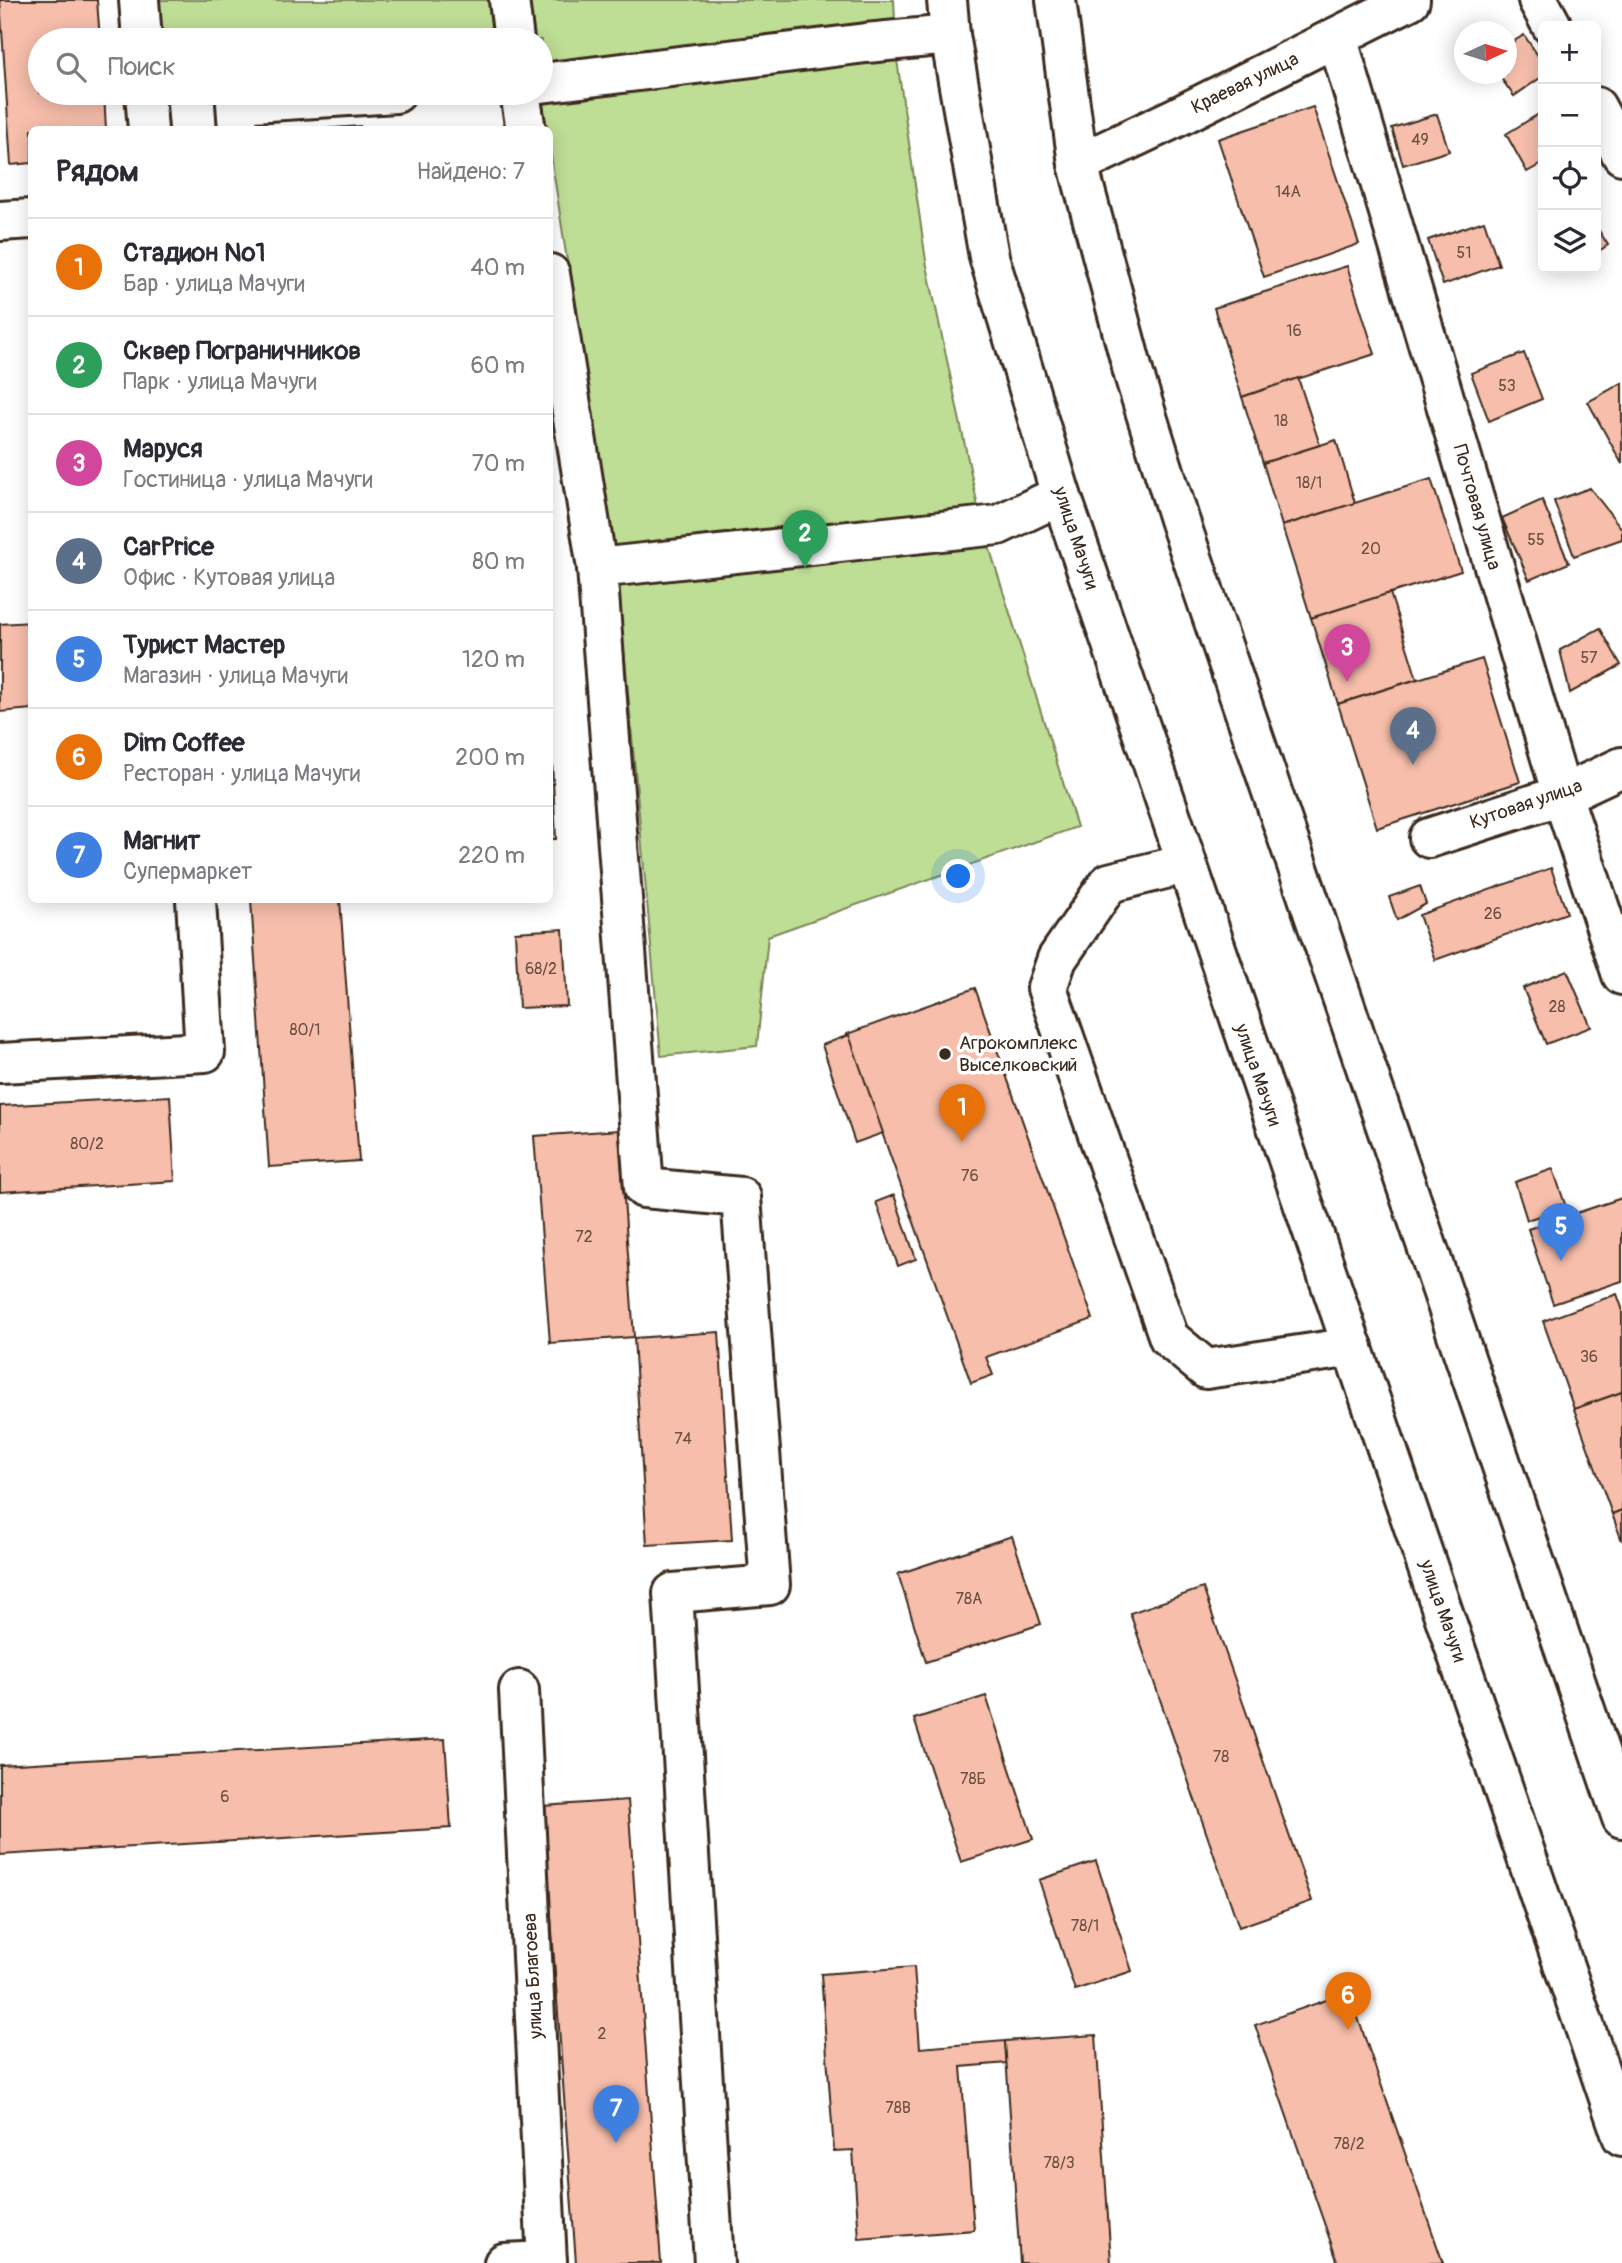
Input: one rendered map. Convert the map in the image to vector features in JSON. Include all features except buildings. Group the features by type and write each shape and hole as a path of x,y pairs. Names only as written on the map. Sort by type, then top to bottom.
{"main road":[{"path":"139,0 141,28"},
{"path":"509,0 512,28"},
{"path":"1056,0 1077,164 1134,374 1179,519 1622,1818"},
{"name":"Краевая улица","path":"1077,164 1410,0"},
{"path":"1538,0 1549,21"},
{"path":"553,82 866,43 949,18"},
{"name":"улица Мачуги","path":"949,18 989,257 1061,495 1622,2136"},
{"name":"Почтовая улица","path":"1337,37 1562,795 1622,975"},
{"path":"146,105 148,126"},
{"path":"236,105 238,126"},
{"path":"522,105 525,126"},
{"path":"1601,116 1622,155"},
{"path":"0,221 28,219"},
{"path":"553,293 597,568 644,1188 741,1197 771,1585 673,1593 714,2263"},
{"path":"597,568 998,525 1061,495"},
{"name":"Кутовая улица","path":"1429,838 1562,795 1622,767"},
{"path":"1185,864 1109,884 1057,959 1047,988 1169,1338 1206,1368 1353,1347"},
{"path":"0,1062 205,1052 196,903"},
{"name":"улица Благоева","path":"519,1690 547,2262"},
{"path":"504,2263 547,2262"}],"green space":[{"path":"156,0 894,0 897,60 926,261 981,521 1077,827 768,936 757,1046 661,1056 621,615 553,169 553,126 546,126 543,105 553,105 553,28 158,28"}],"place":[{"name":"Сквер Пограничников","path":"805,568"},
{"name":"Маруся","path":"1347,682"},
{"name":"CarPrice","path":"1413,765"},
{"name":"Агрокомплекс Выселковский","path":"945,1054"},
{"name":"Стадион №1","path":"962,1142"},
{"name":"Турист Мастер","path":"1561,1261"},
{"name":"Dim Coffee","path":"1348,2030"},
{"name":"Магнит","path":"616,2143"}]}
